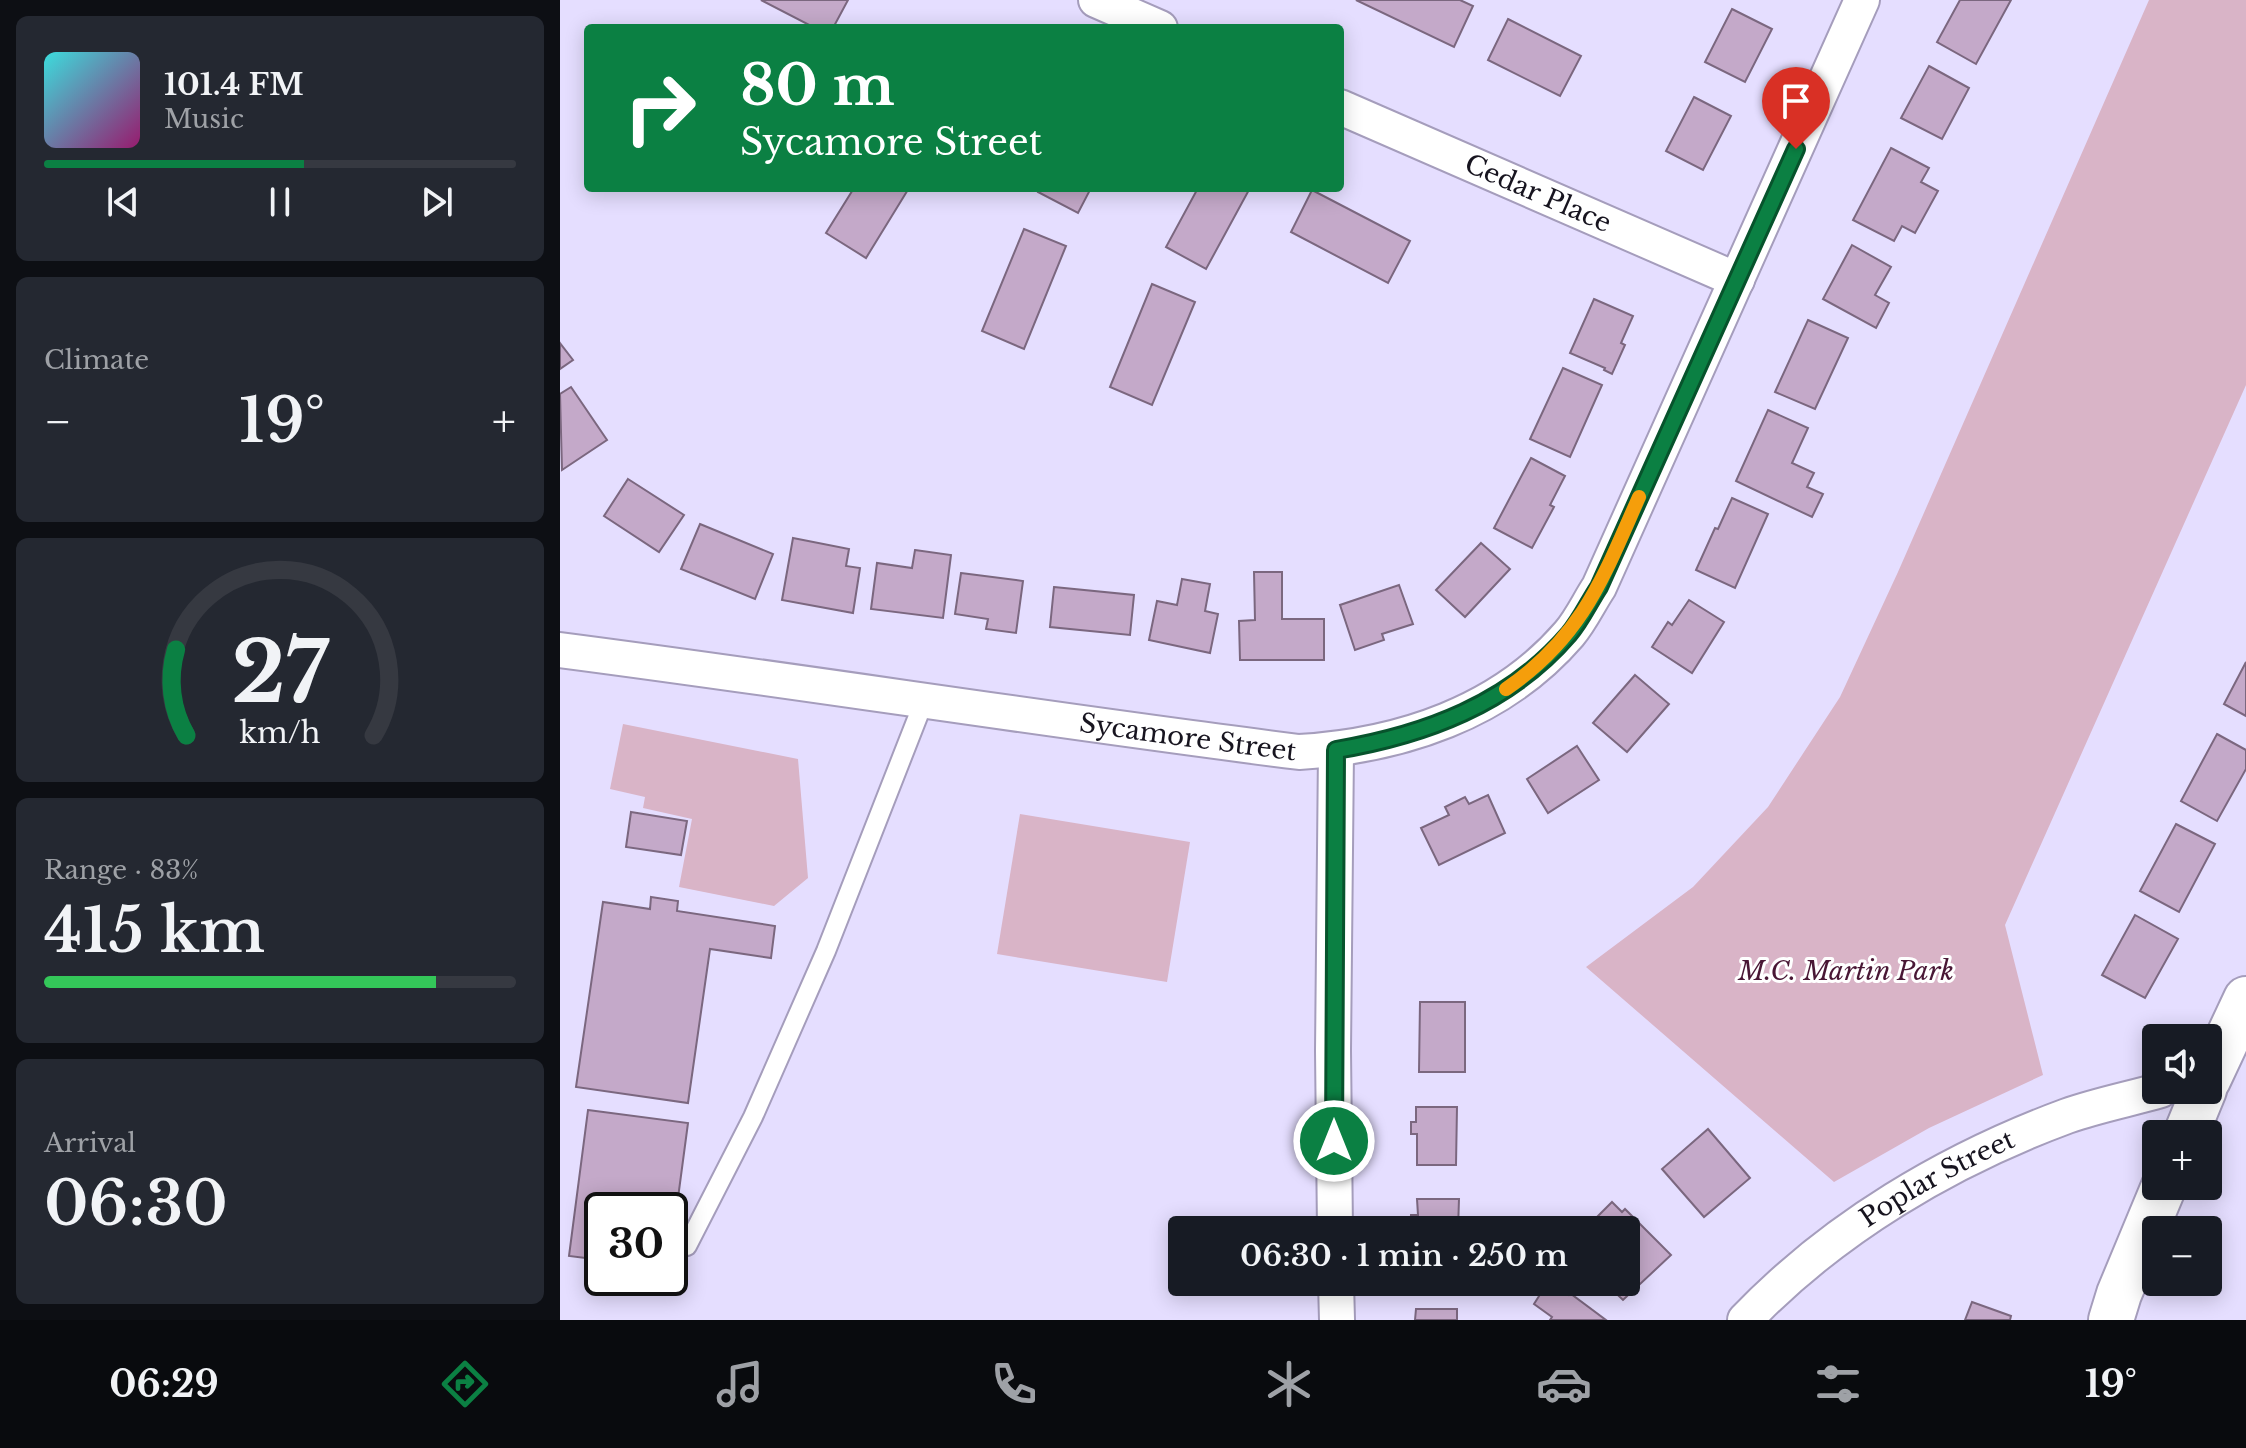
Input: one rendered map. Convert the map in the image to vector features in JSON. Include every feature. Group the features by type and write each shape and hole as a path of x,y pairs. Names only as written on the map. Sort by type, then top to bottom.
{"street":[{"path":"1096,0 1151,24"},
{"name":"Sycamore Street","path":"560,650 1061,722 1299,752 1336,750 1387,741 1427,729 1490,700 1534,670 1571,632 1599,587 1862,0"},
{"name":"Cedar Place","path":"1344,109 1737,280"},
{"path":"1335,1216 1336,750"},
{"path":"2222,1060 2246,999"},
{"name":"Poplar Street","path":"1745,1320 1766,1297 1828,1245 1895,1198 1971,1159 2068,1116 2142,1095"},
{"path":"2111,1320 2158,1200"},
{"path":"1336,1296 1337,1320"}],"lane":[{"path":"688,1244 753,1117 826,951 924,701"}],"green space":[{"name":"M.C. Martin Park","path":"2149,0 2246,0 2246,385 2005,925 2043,1075 1929,1128 1834,1182 1586,967 1693,887 1768,807 1840,697"},
{"path":"623,724 798,759 808,878 774,906 679,887 692,819 643,808 645,797 610,789"},
{"path":"1020,814 1190,842 1167,982 997,954"}],"building":[{"path":"761,0 848,0 835,24 807,24"},
{"path":"1356,0 1460,0 1473,6 1454,47"},
{"path":"1960,0 2011,0 1976,64 1937,42"},
{"path":"1732,9 1772,29 1745,82 1705,62"},
{"path":"1508,19 1581,56 1560,96 1488,60"},
{"path":"1929,66 1969,88 1942,139 1901,118"},
{"path":"1694,97 1731,116 1703,170 1666,151"},
{"path":"1891,148 1929,168 1921,182 1938,191 1915,233 1902,226 1894,241 1853,220"},
{"path":"852,192 907,192 866,258 826,233"},
{"path":"1038,192 1089,192 1078,213"},
{"path":"1196,192 1248,192 1206,269 1166,247"},
{"path":"1311,192 1316,192 1410,241 1388,283 1291,232"},
{"path":"1024,229 1066,246 1024,349 982,331"},
{"path":"1852,245 1891,267 1875,295 1889,303 1876,328 1823,299"},
{"path":"1152,284 1195,302 1152,405 1110,387"},
{"path":"1594,299 1633,316 1612,374 1570,353"},
{"path":"1808,320 1848,338 1815,409 1775,392"},
{"path":"560,343 573,360 560,369"},
{"path":"1563,368 1602,385 1570,457 1530,439"},
{"path":"571,387 607,440 562,470 560,394"},
{"path":"1768,410 1808,428 1792,463 1814,473 1807,487 1823,494 1812,517 1736,481"},
{"path":"1531,458 1565,476 1550,505 1554,507 1532,548 1494,528"},
{"path":"628,479 684,515 659,552 604,516"},
{"path":"1732,498 1768,514 1735,588 1696,570"},
{"path":"700,524 773,554 755,599 681,569"},
{"path":"793,538 849,549 846,566 860,568 853,613 782,600"},
{"path":"1481,543 1510,569 1465,617 1436,590"},
{"path":"915,550 951,555 943,618 871,609 877,563 912,568"},
{"path":"1254,572 1282,572 1282,619 1324,619 1324,660 1240,660 1239,621 1255,620"},
{"path":"961,573 1023,581 1016,633 986,629 988,619 955,614"},
{"path":"1182,579 1210,584 1205,611 1218,614 1210,653 1149,640 1157,601 1177,605"},
{"path":"1399,585 1413,624 1382,634 1384,640 1355,650 1340,605"},
{"path":"1054,587 1134,595 1130,635 1050,627"},
{"path":"1689,600 1724,622 1692,673 1652,647 1668,622 1672,625"},
{"path":"2246,662 2246,716 2224,704"},
{"path":"1635,675 1669,704 1627,752 1593,723"},
{"path":"2217,734 2246,750 2246,769 2217,821 2181,801"},
{"path":"1577,746 1599,780 1548,813 1527,779"},
{"path":"1488,795 1505,833 1439,865 1421,828 1449,815 1445,807 1465,797 1469,804"},
{"path":"631,812 687,821 681,855 626,847"},
{"path":"2176,824 2215,844 2179,912 2140,891"},
{"path":"651,897 678,901 677,911 775,926 771,958 710,949 688,1103 576,1087 603,902 650,909"},
{"path":"2135,915 2178,939 2145,998 2102,975"},
{"path":"1420,1002 1465,1002 1465,1072 1419,1072"},
{"path":"1416,1107 1457,1107 1456,1165 1417,1165 1417,1134 1411,1134 1411,1122 1416,1122"},
{"path":"588,1110 688,1123 679,1192 584,1192 584,1258 569,1256"},
{"path":"1708,1129 1750,1178 1704,1217 1662,1169"},
{"path":"1417,1199 1459,1199 1458,1216 1411,1216 1418,1215"},
{"path":"1612,1202 1622,1212 1625,1209 1632,1216 1598,1216"},
{"path":"1640,1224 1671,1255 1640,1284"},
{"path":"1539,1296 1574,1296 1606,1320 1550,1320 1552,1317 1534,1304"},
{"path":"1972,1302 2011,1316 2010,1320 1965,1320"},
{"path":"1416,1309 1457,1309 1457,1320 1415,1320"}],"slow traffic":[{"path":"1506,689 1534,670 1571,632 1599,587 1639,497"}],"route":[{"path":"1334,1141 1336,750 1387,741 1440,724 1490,700 1534,670 1571,632 1599,587 1796,149"}]}
